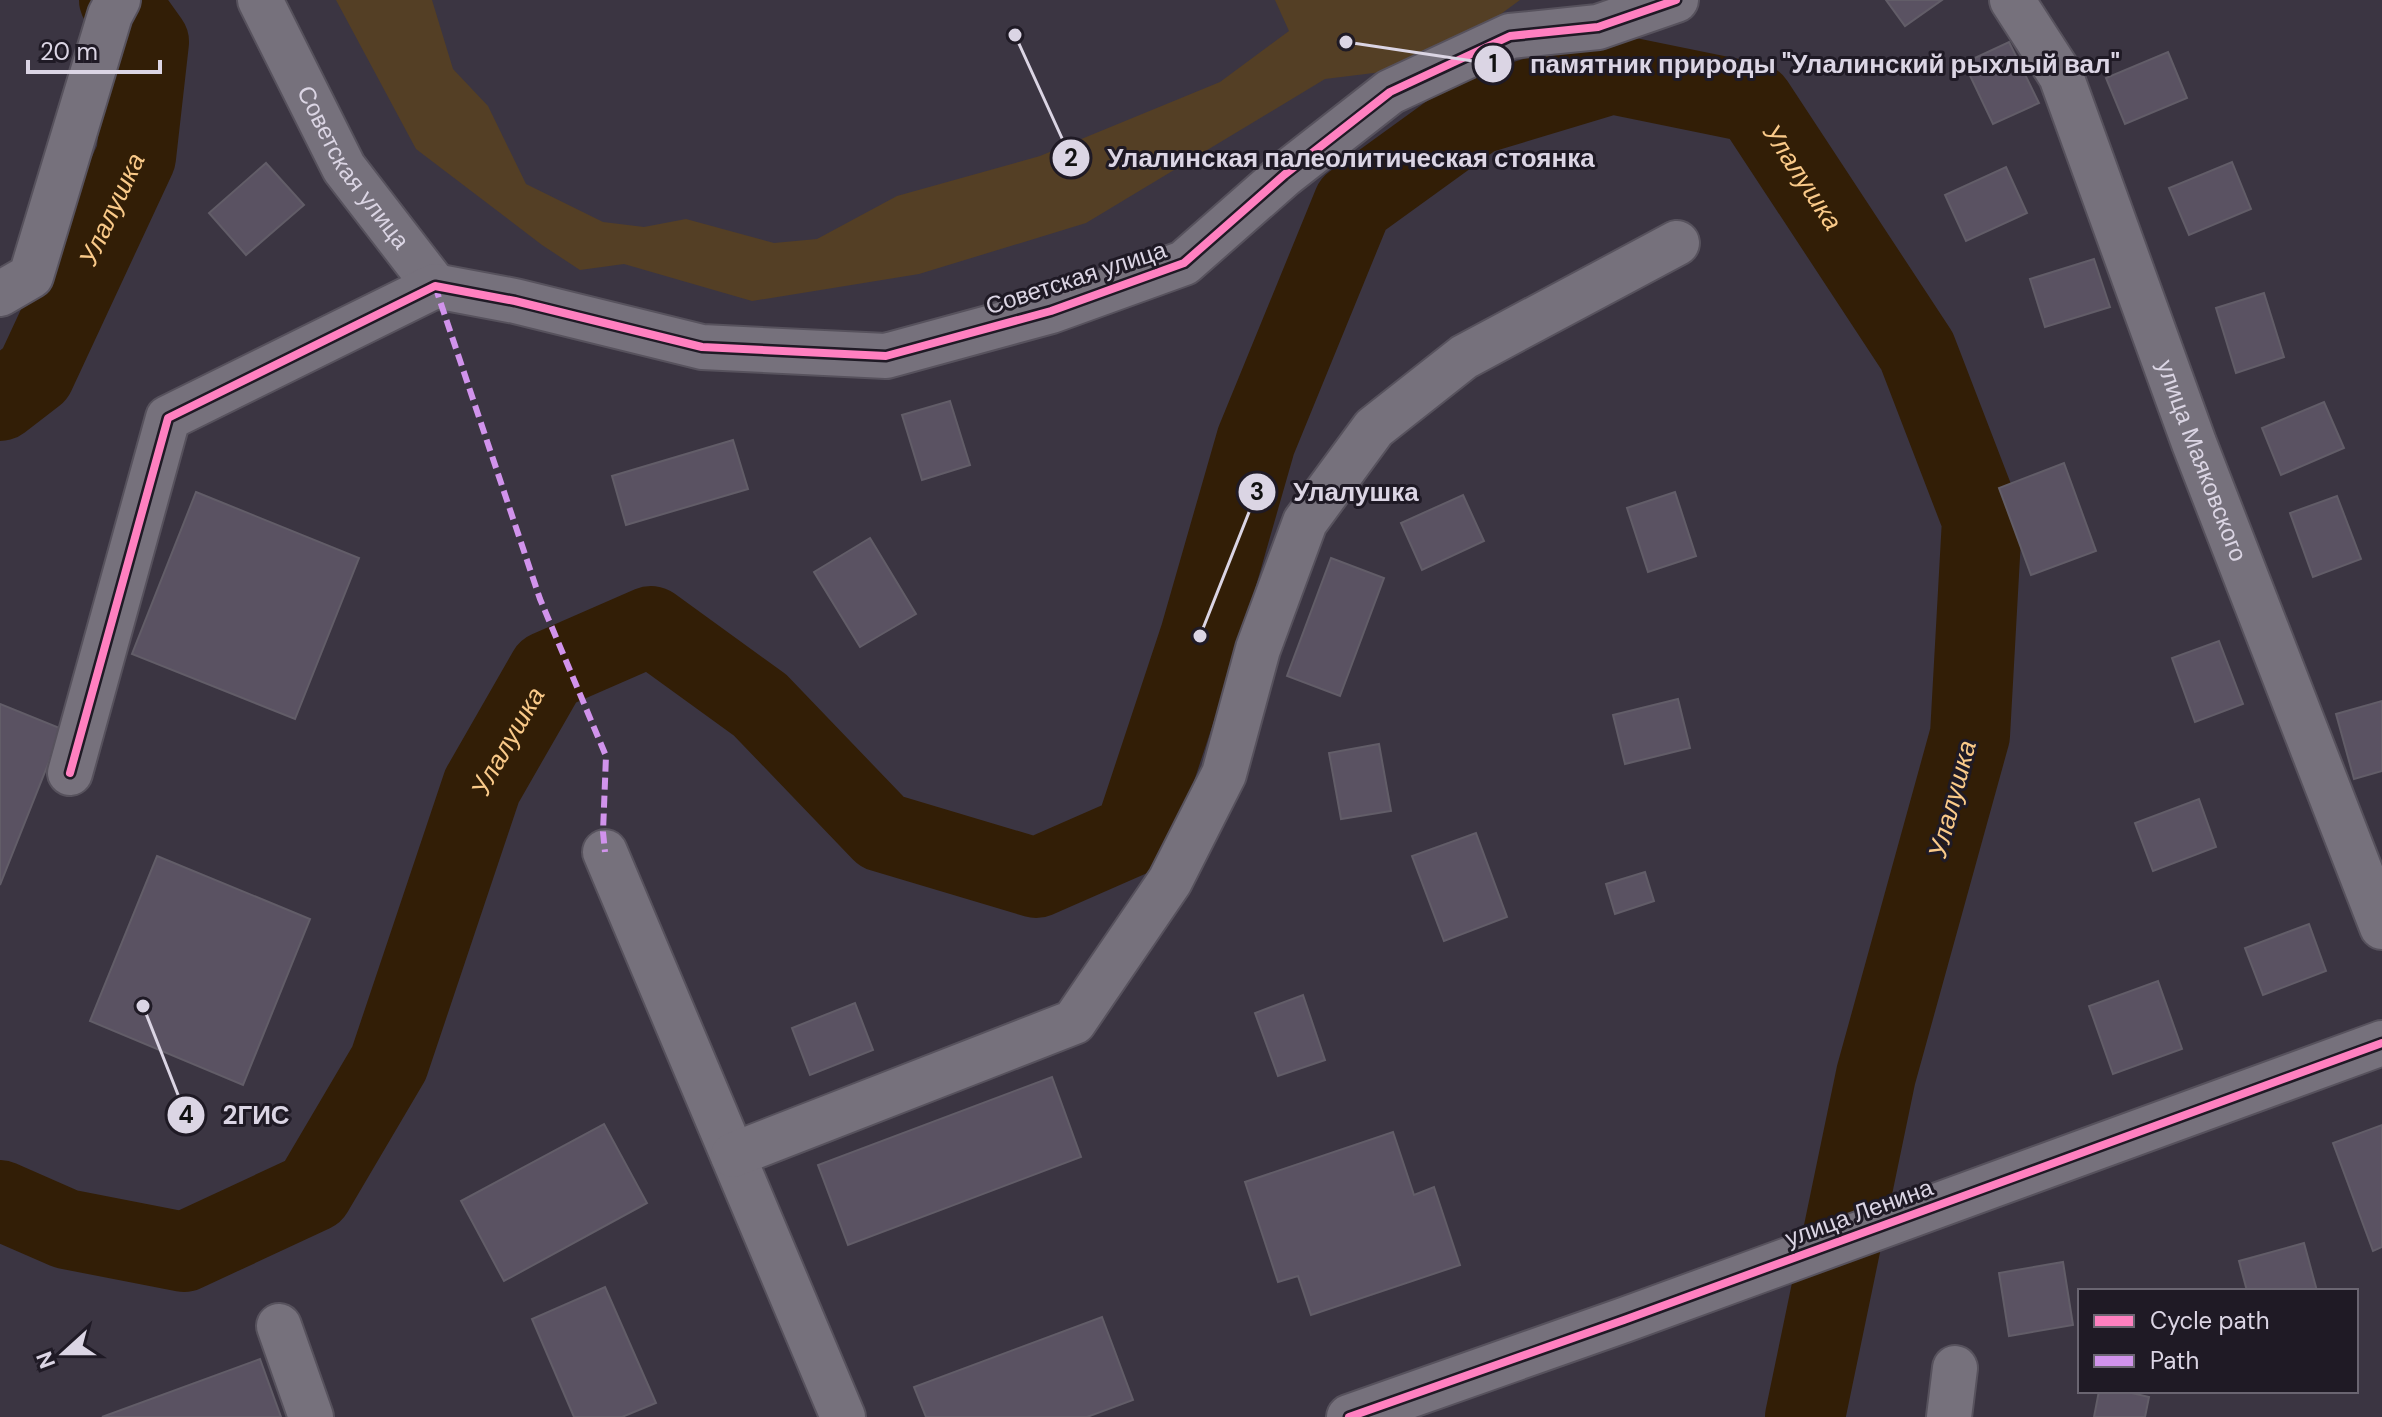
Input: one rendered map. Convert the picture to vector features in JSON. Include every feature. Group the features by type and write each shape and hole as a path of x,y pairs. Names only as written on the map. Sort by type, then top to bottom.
{"street":[{"name":"Советская улица","path":"260,0 344,168 435,286 515,301 702,347 886,356 1051,311 1184,263 1284,175 1390,92 1510,36 1598,27 1676,0"},
{"name":"улица Маяковского","path":"2012,0 2061,76 2194,443 2382,927"},
{"path":"0,294 31,276 114,7"},
{"path":"733,1155 1074,1022 1170,881 1224,774 1258,649 1305,522 1374,428 1464,357 1677,243"},
{"path":"70,773 168,418 435,286"},
{"path":"605,852 843,1417"},
{"name":"улица Ленина","path":"1349,1417 1624,1320 2382,1043"},
{"path":"279,1326 311,1417"},
{"path":"1949,1417 1955,1368"}],"shaded area":[{"path":"336,0 432,0 453,69 488,106 526,184 603,222 644,227 686,219 774,243 817,239 897,196 1040,156 1220,82 1289,31 1275,0 1520,0 1457,46 1414,68 1325,79 1086,223 919,274 752,301 624,264 580,270 542,245 416,149"}],"building":[{"path":"1886,0 1942,0 1905,26"},
{"path":"2009,42 2039,103 1993,124 1964,63"},
{"path":"2168,52 2187,98 2125,124 2106,78"},
{"path":"2232,162 2251,209 2189,235 2169,188"},
{"path":"266,163 304,205 246,255 209,213"},
{"path":"2006,167 2027,213 1966,241 1945,195"},
{"path":"2094,259 2110,307 2045,327 2030,279"},
{"path":"2264,293 2284,357 2236,373 2216,308"},
{"path":"950,401 970,465 922,480 902,415"},
{"path":"2324,402 2344,448 2281,475 2262,428"},
{"path":"733,440 748,489 626,525 612,476"},
{"path":"2064,463 2096,551 2031,575 1999,488"},
{"path":"196,492 359,558 295,719 132,654"},
{"path":"1675,492 1696,556 1648,572 1627,508"},
{"path":"1463,495 1484,541 1422,570 1401,523"},
{"path":"2337,496 2361,559 2313,577 2290,513"},
{"path":"870,538 916,614 860,647 814,572"},
{"path":"1331,558 1384,578 1340,696 1287,676"},
{"path":"2219,641 2243,704 2195,722 2172,658"},
{"path":"1678,699 1690,748 1625,764 1613,715"},
{"path":"2382,701 2382,771 2354,779 2336,714"},
{"path":"0,704 62,729 0,885"},
{"path":"1379,744 1391,811 1341,819 1329,753"},
{"path":"2199,799 2216,847 2153,871 2135,823"},
{"path":"1476,833 1507,917 1444,941 1412,856"},
{"path":"157,856 310,919 243,1085 90,1021"},
{"path":"1645,872 1654,901 1615,914 1606,884"},
{"path":"2309,924 2326,971 2263,995 2245,948"},
{"path":"2158,981 2182,1049 2113,1074 2089,1006"},
{"path":"1303,995 1325,1060 1278,1076 1255,1013"},
{"path":"855,1003 873,1050 810,1075 792,1028"},
{"path":"1052,1077 1081,1157 848,1245 818,1165"},
{"path":"604,1124 647,1203 504,1281 461,1201"},
{"path":"2382,1125 2382,1247 2373,1251 2333,1143"},
{"path":"1393,1132 1414,1195 1434,1187 1460,1265 1311,1315 1298,1276 1278,1282 1245,1182"},
{"path":"2304,1243 2316,1289 2246,1289 2239,1261"},
{"path":"2063,1262 2073,1325 2009,1336 1999,1273"},
{"path":"605,1287 656,1403 622,1417 574,1417 532,1319"},
{"path":"1102,1317 1133,1400 1087,1417 926,1417 914,1387"},
{"path":"260,1359 281,1417 102,1417"},
{"path":"2099,1393 2132,1393 2149,1397 2145,1417 2094,1417"}],"waterway":[{"name":"Улалушка","path":"0,401 35,374 136,157 149,42 119,0"},
{"name":"Улалушка","path":"0,1200 66,1229 184,1252 313,1192 389,1063 482,786 548,671 651,626 760,705 882,832 1036,878 1134,835 1200,636 1256,441 1353,204 1476,115 1612,74 1754,103 1917,351 1982,520 1970,735 1876,1075 1805,1417"}],"marked path":[{"path":"435,286 540,599 606,756 605,852"}],"cycle path":[{"path":"70,773 168,418 435,286 515,301 702,347 886,356 1051,311 1184,263 1284,175 1390,92 1510,36 1598,27 1676,0"},
{"path":"1349,1417 1624,1320 2382,1043"}],"place":[{"name":"Улалинская палеолитическая стоянка","path":"1015,35"},
{"name":"памятник природы \"Улалинский рыхлый вал\"","path":"1346,42"},
{"name":"Улалушка","path":"1200,636"},
{"name":"2ГИС","path":"143,1006"}]}
